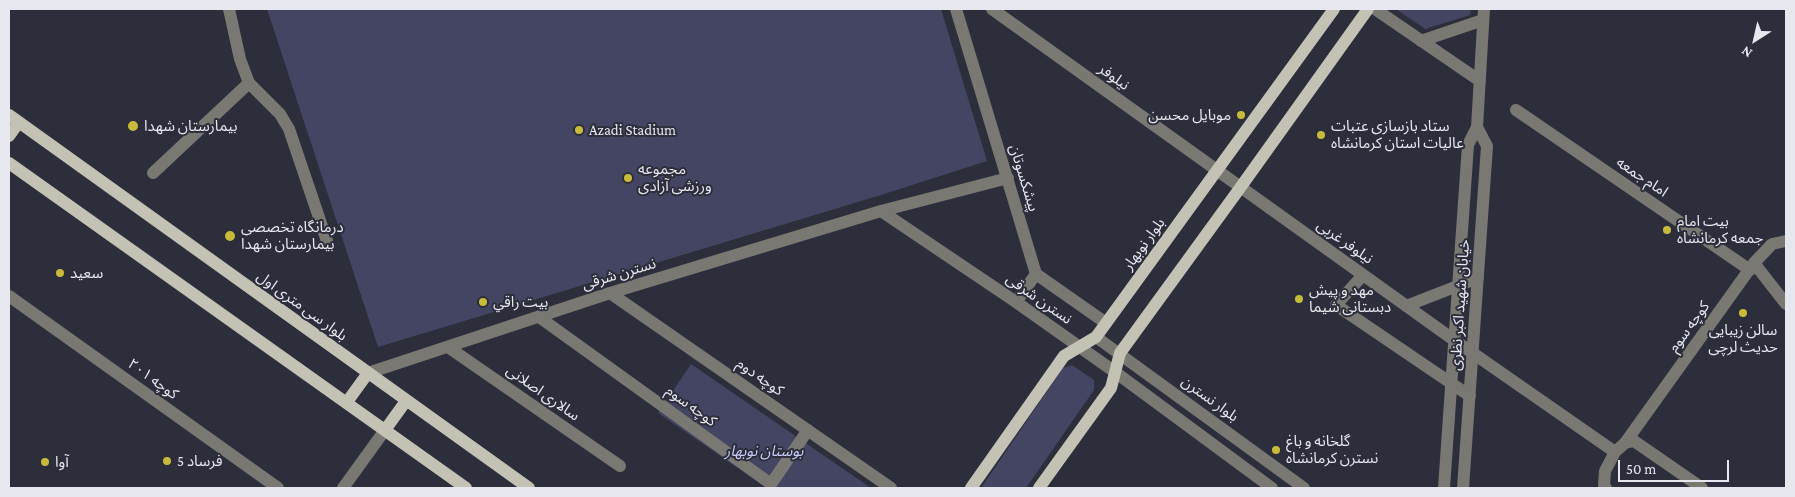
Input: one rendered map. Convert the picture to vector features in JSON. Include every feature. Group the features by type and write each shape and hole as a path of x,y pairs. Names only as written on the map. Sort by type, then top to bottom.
{"main road":[{"name":"بلوار نوبهار","path":"971,488 1064,356 1096,337 1334,9"},
{"path":"1039,488 1111,388 1120,353 1368,9"},
{"path":"9,136 14,118"},
{"name":"بلوار سی متری اول","path":"14,118 529,488"},
{"path":"9,163 466,488"},
{"path":"347,402 368,373"},
{"path":"385,430 406,401"}],"street":[{"path":"229,9 240,59 249,83 280,114 289,129 328,244"},
{"name":"پیشکسوتان","path":"956,9 1036,274"},
{"name":"نیلوفر","path":"992,9 1240,188"},
{"path":"1375,9 1480,81"},
{"path":"1421,41 1483,14"},
{"name":"خیابان شهید اکبر نظری","path":"1444,488 1468,145 1477,127 1483,14"},
{"path":"153,173 249,83"},
{"name":"امام جمعه","path":"1516,110 1752,267 1786,304"},
{"name":"خیابان شهید اکبر نظری","path":"1463,488 1487,146 1477,127"},
{"name":"نسترن شرقی","path":"368,373 610,294 881,211 1008,178"},
{"name":"نیلوفر غربی","path":"1240,188 1473,354 1615,452"},
{"name":"نسترن شرقی","path":"881,211 1080,347"},
{"name":"کوچه سوم","path":"1615,452 1626,443 1752,267 1772,244 1786,241"},
{"path":"1016,302 1036,274 1106,323"},
{"path":"1363,275 1336,305 1451,385 1470,396"},
{"path":"1406,306 1478,278"},
{"name":"کوچه دوم","path":"610,294 891,488"},
{"name":"کوچه ۲۰۱","path":"9,296 278,488"},
{"name":"کوچه سوم","path":"539,317 772,484 808,430"},
{"name":"بلوار نسترن","path":"1096,337 1304,488"},
{"name":"سالاری اصلانی","path":"448,347 620,466"},
{"path":"1080,347 1272,488"},
{"path":"343,488 385,430"},
{"path":"1626,443 1634,441 1702,488"},
{"path":"1606,488 1604,485 1605,471 1615,452"}],"green space":[{"name":"مجموعه ورزشی آزادی","path":"267,9 941,9 987,161 881,195 378,347"},
{"path":"1396,9 1471,9 1470,15 1425,29"},
{"name":"بوستان نوبهار","path":"691,364 871,488 767,488 658,413"},
{"path":"1072,365 1094,380 1094,390 1026,488 981,488 1063,368"}],"place":[{"name":"موبایل محسن","path":"1241,115"},
{"name":"بیمارستان شهدا","path":"133,126"},
{"name":"Azadi Stadium","path":"579,130"},
{"name":"ستاد بازسازی عتبات عالیات استان کرمانشاه","path":"1321,135"},
{"name":"مجموعه ورزشی آزادی","path":"628,178"},
{"name":"بیت امام جمعه کرمانشاه","path":"1667,230"},
{"name":"درمانگاه تخصصی بیمارستان شهدا","path":"230,236"},
{"name":"سعید","path":"60,273"},
{"name":"مهد و پیش دبستانی شیما","path":"1299,299"},
{"name":"بيت راقي","path":"483,302"},
{"name":"سالن زیبایی حدیث لرچی","path":"1743,313"},
{"name":"گلخانه و باغ نسترن کرمانشاه","path":"1276,450"},
{"name":"فرساد 5","path":"167,461"},
{"name":"آوا","path":"45,462"}]}
